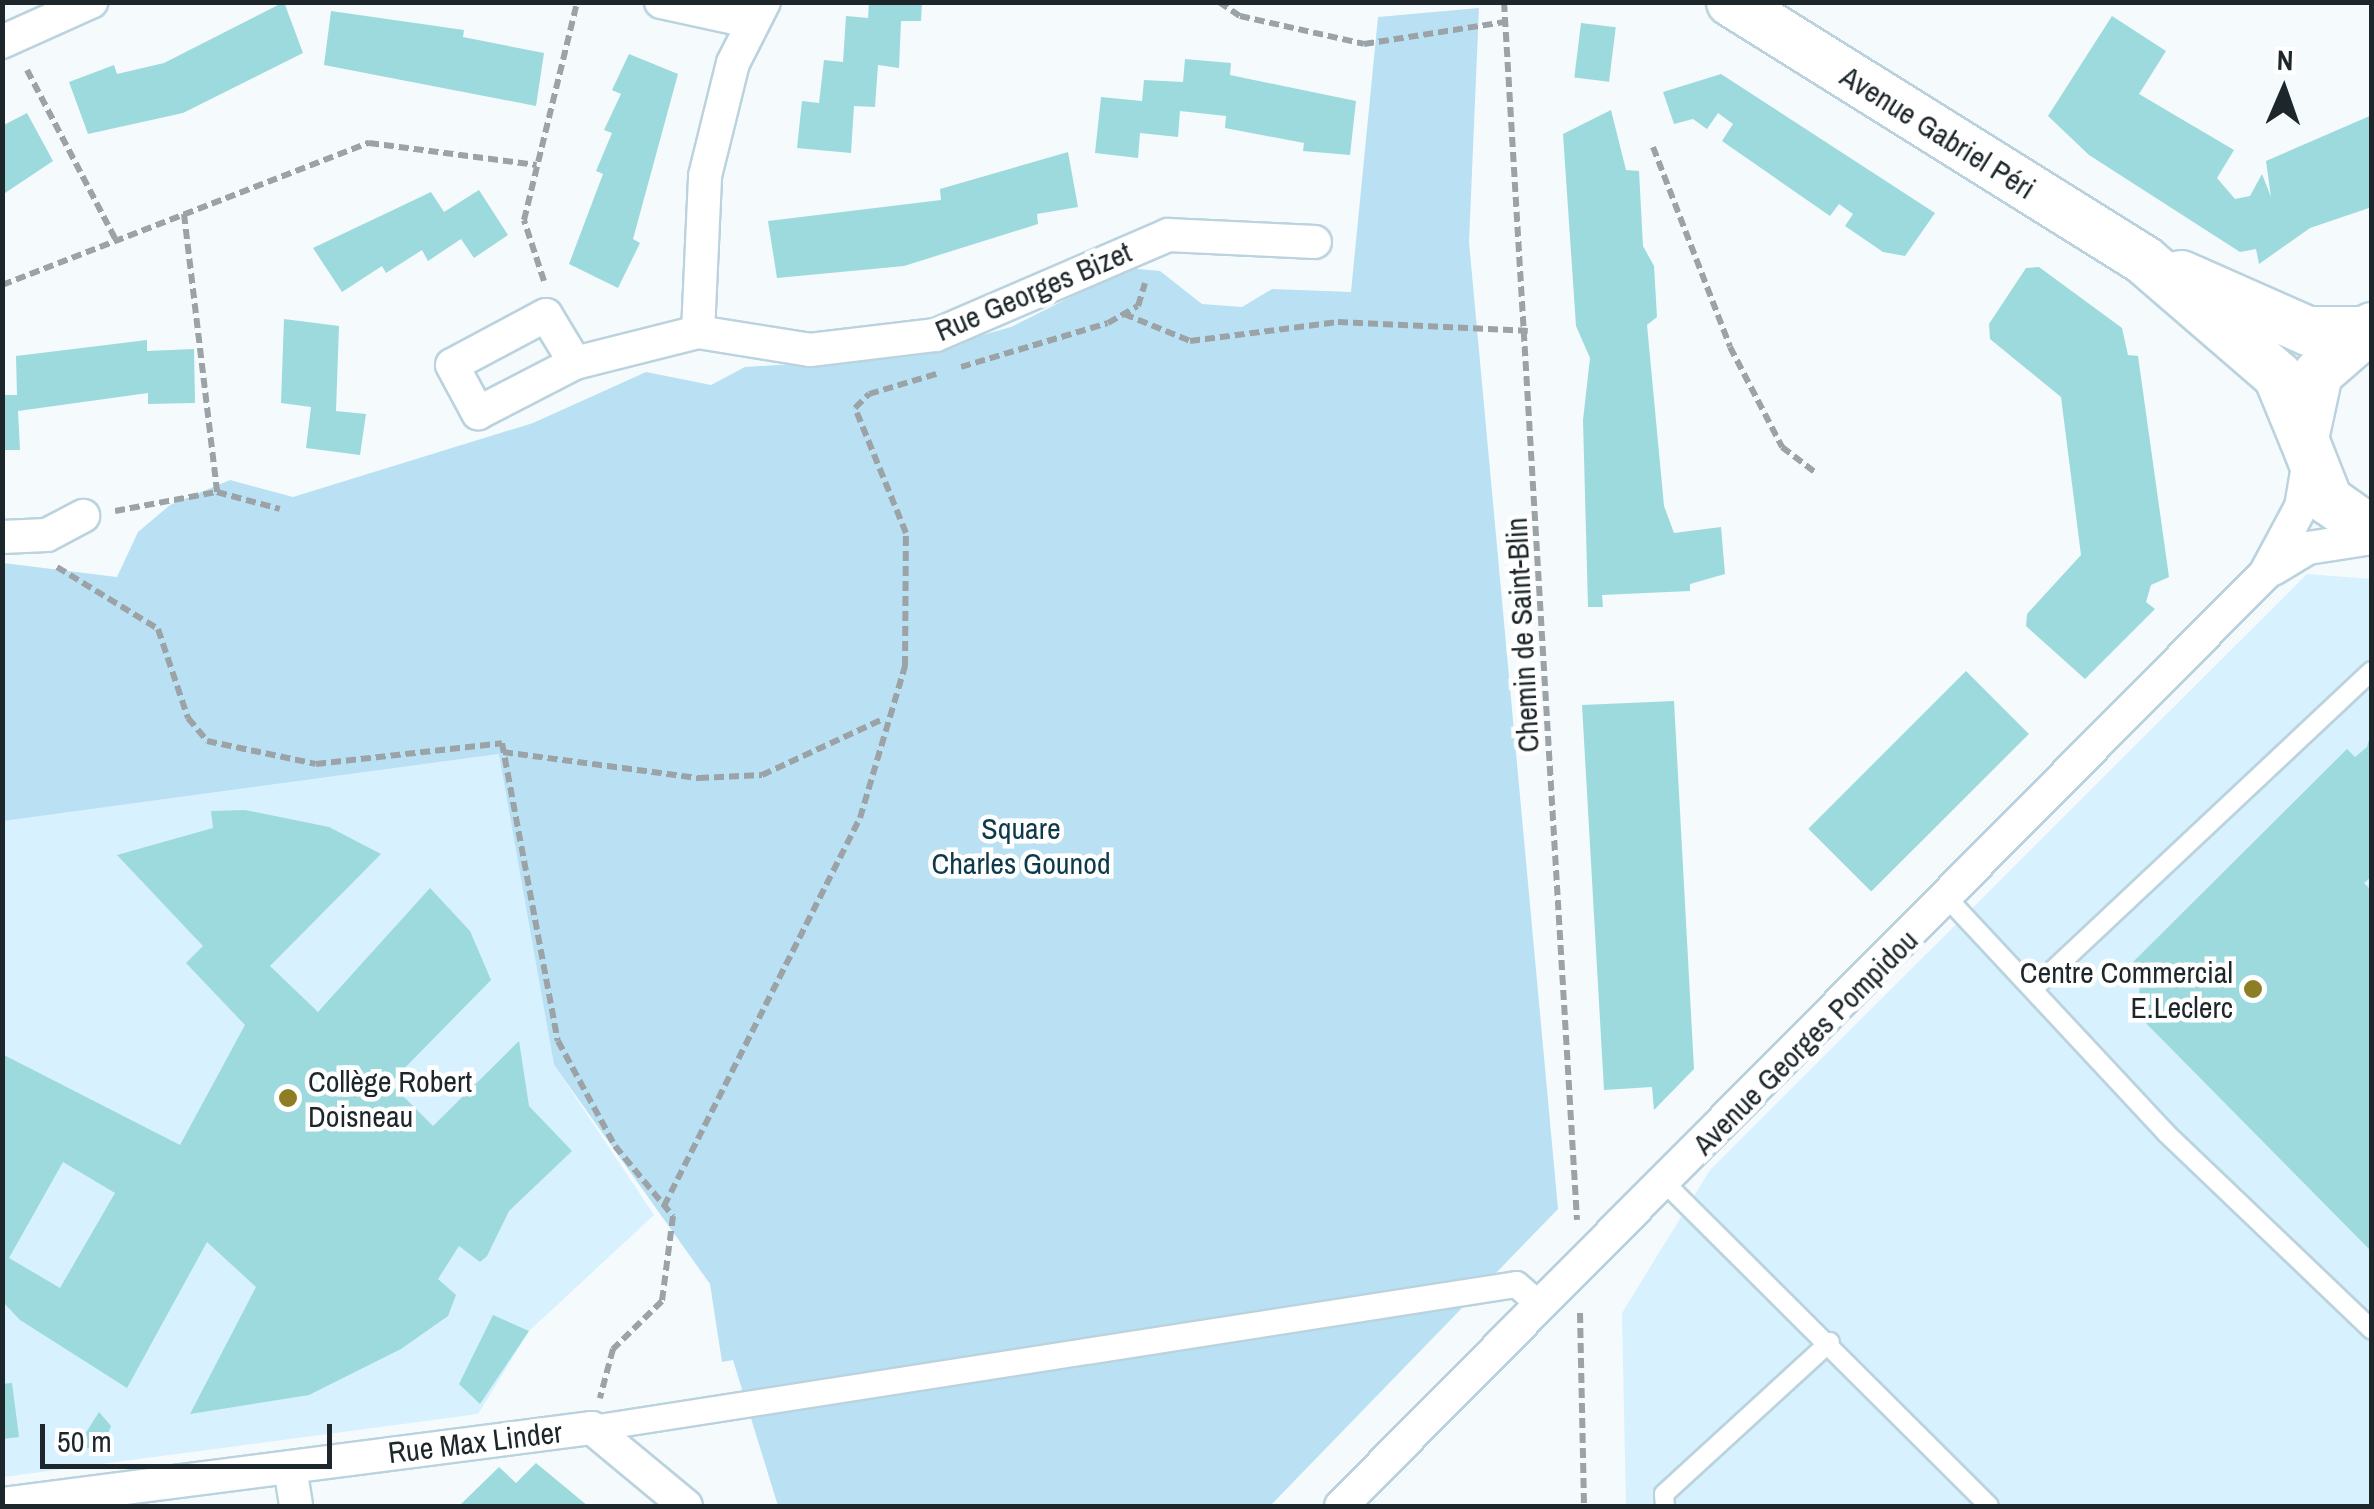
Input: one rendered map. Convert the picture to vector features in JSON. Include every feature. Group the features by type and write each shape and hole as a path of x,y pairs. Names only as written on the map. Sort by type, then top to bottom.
{"main road":[{"name":"Avenue Gabriel Péri","path":"1731,2 2145,261 2308,331 2367,329"},
{"name":"Avenue Gabriel Péri","path":"2145,261 2278,376 2328,500 2372,535"},
{"path":"2306,449 2318,374 2367,329"}],"street":[{"path":"6,40 91,2"},
{"path":"661,2 759,12 733,62 705,176 698,332"},
{"name":"Rue Georges Bizet","path":"546,314 452,366 478,413 575,362 698,332 810,350 875,349 936,335 1148,242 1210,231 1315,242"},
{"path":"546,314 575,362"},
{"name":"Avenue Georges Pompidou","path":"1341,1506 1948,899 2265,574 2292,532 2306,449"},
{"path":"2,537 47,535 83,516"},
{"name":"Avenue Georges Pompidou","path":"2265,574 2308,548 2372,535"},
{"path":"592,1428 1516,1284 1540,1305"},
{"path":"592,1428 686,1506"},
{"name":"Rue Max Linder","path":"2,1504 592,1428"},
{"path":"290,1466 296,1506"}],"lane":[{"path":"2034,988 2372,671"},
{"path":"1948,899 2166,1134 2372,1330"},
{"path":"1663,1181 1830,1342 1989,1506"},
{"path":"1665,1506 1664,1494 1830,1342"}],"path":[{"path":"546,314 524,220 577,2"},
{"path":"1219,2 1240,16 1364,44 1504,22"},
{"name":"Chemin de Saint-Blin","path":"1504,2 1528,330 1579,1265 1584,1506"},
{"path":"6,40 115,238"},
{"path":"2,285 370,142 537,166"},
{"path":"1653,147 1730,347 1782,447 1816,473"},
{"path":"184,214 217,492"},
{"path":"664,1206 860,818 879,774 882,720 905,666 906,533 855,408 869,394 1124,314 1138,306 1148,242"},
{"path":"1124,314 1190,341 1338,322 1528,330"},
{"path":"83,516 217,492 280,509"},
{"path":"47,535 54,566 158,628 188,718 207,741 293,763 489,742 503,752 700,778 762,775 882,720"},
{"path":"503,752 558,1041 615,1146 672,1216 662,1301 612,1349 592,1428"}],"shaded area":[{"path":"2307,574 2371,579 2371,1506 1626,1506 1622,1313 1710,1170"},
{"name":"Collège Robert Doisneau","path":"500,754 554,1065 654,1215 529,1331 478,1414 3,1477 2,821"}],"green space":[{"name":"Square Charles Gounod","path":"1479,8 1469,242 1558,1209 1270,1506 778,1506 733,1360 722,1362 710,1284 554,1065 499,754 3,821 3,563 117,577 138,532 170,505 230,480 293,497 533,423 646,372 711,385 745,367 905,357 1011,327 1129,268 1160,271 1202,304 1242,307 1272,289 1351,292 1378,17"}],"building":[{"path":"284,2 303,53 183,113 88,134 69,82 114,65 117,74 164,63"},
{"path":"869,2 922,2 921,21 901,21 899,68 878,65 875,107 854,106 851,153 797,148 802,101 819,103 824,60 843,62 846,16 868,18"},
{"path":"331,11 464,30 463,37 544,53 536,106 324,65"},
{"path":"2112,16 2166,51 2139,94 2234,150 2217,178 2235,199 2250,196 2262,174 2271,197 2266,161 2372,115 2372,207 2310,228 2259,264 2256,249 2240,252 2089,155 2048,116"},
{"path":"1581,23 1616,27 1609,82 1574,78"},
{"path":"629,54 678,74 633,239 640,243 618,288 569,264 603,174 596,171 612,133 604,130 621,94 612,90"},
{"path":"1185,59 1231,63 1230,75 1356,101 1350,155 1303,151 1304,143 1225,128 1226,116 1180,111 1178,137 1140,133 1138,158 1095,153 1101,97 1142,101 1144,80 1183,82"},
{"path":"1721,74 1935,213 1905,256 1883,252 1845,226 1853,214 1839,204 1830,216 1722,141 1733,124 1718,113 1707,129 1693,119 1674,124 1663,92"},
{"path":"1611,110 1626,170 1639,171 1643,246 1654,266 1657,317 1647,325 1664,506 1674,533 1721,527 1725,574 1690,584 1690,591 1602,595 1603,607 1588,607 1583,420 1590,358 1576,326 1563,134"},
{"path":"27,113 53,161 2,195 2,126"},
{"path":"1068,152 1078,207 1037,214 1038,224 904,266 777,278 768,221 941,200 940,189"},
{"path":"479,190 508,235 474,258 461,239 428,261 422,250 386,273 382,266 342,292 313,248 431,192 444,212"},
{"path":"2039,267 2122,328 2128,355 2138,356 2169,577 2151,585 2146,602 2155,609 2085,679 2026,626 2027,614 2081,555 2061,397 1990,339 1989,324 2026,268"},
{"path":"284,319 339,326 336,411 366,414 360,455 306,448 311,407 281,403"},
{"path":"147,340 147,351 194,349 195,403 148,404 148,393 18,411 20,450 2,450 2,395 17,395 16,356"},
{"path":"1966,671 2029,734 1871,892 1808,829"},
{"path":"1674,701 1694,1069 1654,1110 1652,1087 1604,1090 1582,705"},
{"name":"Centre Commercial E.Leclerc","path":"2372,729 2372,876 2364,883 2372,891 2372,1252 2130,1007 2139,1006 2140,964 2131,964 2347,749 2355,757 2367,747"},
{"path":"245,810 329,827 381,854 270,966 318,1012 430,888 470,931 491,980 390,1083 433,1126 519,1041 529,1106 572,1151 509,1211 487,1256 480,1262 459,1246 438,1279 456,1295 448,1316 401,1349 309,1395 190,1414 256,1287 207,1242 127,1388 20,1320 2,1301 2,1054 180,1145 245,1025 186,963 203,946 117,855 213,828 211,811","holes":["63,1162 115,1193 60,1288 9,1258"]},
{"path":"493,1315 529,1331 480,1404 459,1384"},
{"path":"12,1383 19,1437 2,1439 2,1384"},
{"path":"99,1412 111,1426 103,1446 75,1450"},
{"path":"536,1463 588,1506 459,1506 499,1467 516,1483"}],"place":[{"name":"Centre Commercial E.Leclerc","path":"2253,989"},
{"name":"Collège Robert Doisneau","path":"288,1098"}]}
